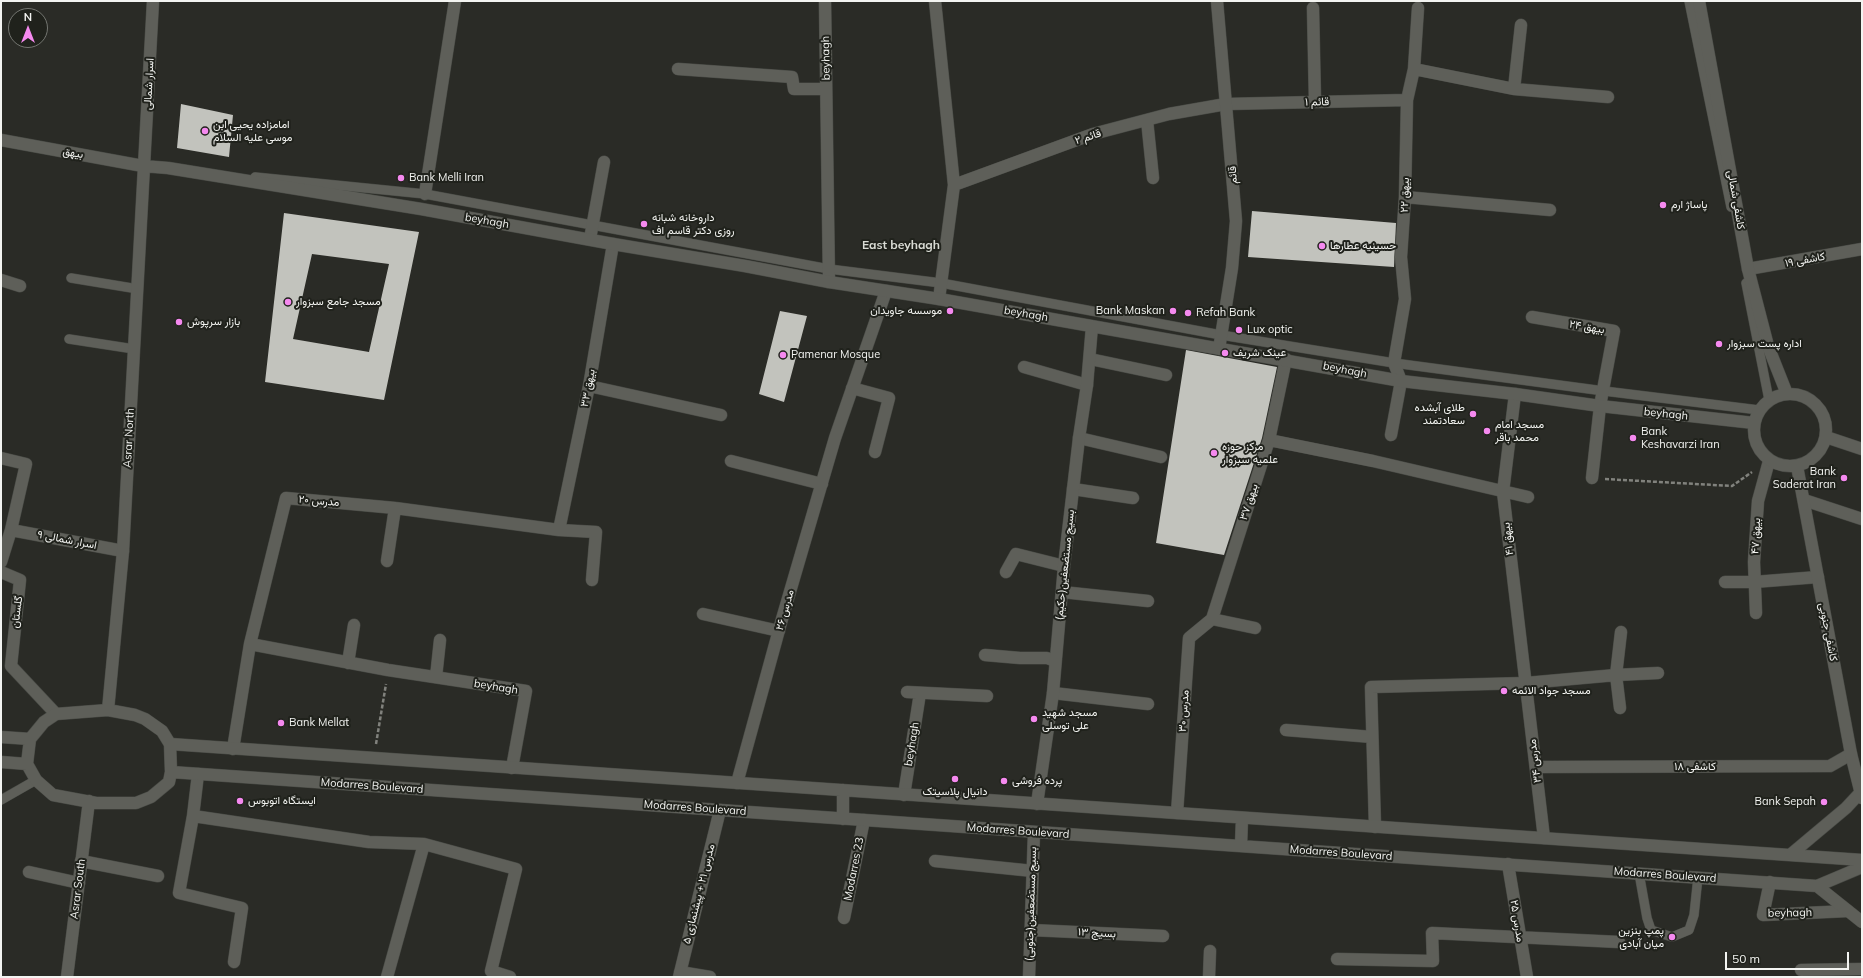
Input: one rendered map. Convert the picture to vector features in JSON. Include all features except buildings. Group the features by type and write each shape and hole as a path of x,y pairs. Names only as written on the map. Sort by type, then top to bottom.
{"street":[{"name":"اسرار شمالی","path":"145,166 153,1"},
{"path":"425,194 455,1"},
{"name":"beyhagh","path":"825,1 829,282"},
{"path":"935,1 954,185 939,299"},
{"name":"قائم","path":"1217,1 1236,221 1232,268 1219,349"},
{"name":"کاشفی شمالی","path":"1699,1 1748,269 1768,346 1787,394"},
{"path":"1312,8 1315,102"},
{"name":"بیهق ۲۲","path":"1394,363 1404,300 1401,257 1405,197 1407,100 1414,69 1418,8"},
{"path":"1514,89 1520,25"},
{"path":"678,69 792,77 794,89 826,89"},
{"path":"1414,69 1514,89 1608,97"},
{"name":"قائم ۱","path":"1226,104 1407,100"},
{"name":"قائم ۲","path":"954,185 1093,134 1170,114 1226,104"},
{"path":"1147,120 1153,178"},
{"name":"بیهق","path":"1,140 145,166"},
{"path":"590,239 604,162"},
{"name":"beyhagh","path":"145,166 168,168 420,209 829,282 939,299 1219,349 1286,359 1401,381 1515,394 1600,406 1754,423"},
{"name":"Asrar North","path":"108,710 123,551 145,166"},
{"path":"1405,197 1550,210"},
{"name":"بیهق ۳۳","path":"559,530 589,386 613,244"},
{"name":"کاشفی ۱۹","path":"1748,269 1862,249"},
{"path":"1,280 20,286"},
{"path":"876,452 889,398 852,388 886,291"},
{"name":"بیهق ۲۴","path":"1532,317 1614,331 1600,406 1592,478"},
{"name":"بسیج مستضعفین(حکیم)","path":"1037,804 1053,693 1072,489 1087,385 1092,326"},
{"path":"1090,359 1166,375"},
{"name":"بیهق ۳۷","path":"1212,619 1269,440 1286,359"},
{"path":"1391,435 1401,381 1394,363"},
{"path":"1024,367 1087,385"},
{"path":"589,386 720,415"},
{"name":"مدرس ۲۶","path":"737,783 835,438 852,388"},
{"name":"بیهق ۴۱","path":"1515,394 1503,492 1526,684"},
{"path":"1787,394 1805,397 1815,403 1822,413 1826,425 1826,437 1823,447 1816,456 1808,462 1797,466 1778,465 1769,460 1761,453 1756,444 1753,433 1754,423 1759,410 1770,400 1787,394"},
{"path":"1826,437 1862,449"},
{"path":"1079,438 1160,457"},
{"path":"1269,440 1373,461 1528,497"},
{"path":"1,458 26,464 12,530 1,562"},
{"name":"بیهق ۴۷","path":"1756,613 1754,582 1758,501 1769,460"},
{"path":"731,461 822,484"},
{"name":"کاشفی جنوبی","path":"1797,466 1851,754 1861,795"},
{"path":"1072,489 1133,498"},
{"name":"مدرس ۲۰","path":"233,749 250,644 286,498 395,508 559,530"},
{"path":"1804,500 1862,519"},
{"path":"387,560 395,508"},
{"name":"اسرار شمالی ۹","path":"12,530 123,551"},
{"path":"559,530 596,532 592,580"},
{"path":"1006,572 1016,554 1064,566"},
{"name":"گلستان","path":"1,572 20,580 6,665"},
{"path":"1725,582 1754,582 1818,577"},
{"path":"1062,592 1148,601"},
{"path":"703,614 779,631"},
{"path":"1212,619 1255,628"},
{"name":"مدرس ۳۰","path":"1177,813 1189,638 1212,619"},
{"path":"348,663 354,625"},
{"path":"1620,708 1616,675 1621,632"},
{"path":"436,677 440,640"},
{"name":"beyhagh","path":"250,644 388,670 526,692 512,768"},
{"path":"985,655 1020,658 1047,658 1055,661"},
{"path":"6,665 56,714"},
{"path":"1375,827 1371,687 1526,684 1616,675 1658,673"},
{"name":"مدرس ۳۴","path":"1526,684 1544,838"},
{"path":"907,692 987,696"},
{"name":"beyhagh","path":"904,794 920,693"},
{"path":"1053,693 1148,704"},
{"path":"108,710 135,715 145,719 162,731 170,744 171,772 169,782 151,797 136,802 114,803 89,801 53,795 36,780 27,764 30,739 44,722 56,714 108,710"},
{"path":"1286,730 1372,736"},
{"path":"1,737 30,739"},
{"path":"170,744 1862,860"},
{"name":"کاشفی ۱۸","path":"1536,768 1830,766 1851,754"},
{"path":"1,762 27,764"},
{"name":"Modarres Boulevard","path":"171,772 1816,886 1862,867"},
{"path":"198,774 193,816 179,893 242,908 234,962"},
{"path":"843,790 843,819"},
{"path":"1790,855 1861,795"},
{"name":"Asrar South","path":"67,977 89,801"},
{"name":"مدرس ۲۱ + پیشنمازی ۵","path":"680,974 720,810"},
{"path":"193,816 369,842 424,844 516,869 490,974 510,977"},
{"path":"1241,846 1242,818"},
{"name":"Modarres 23","path":"844,918 864,820"},
{"name":"بسیج مستضعفین(جنوبی)","path":"1029,977 1034,832"},
{"path":"387,977 424,844"},
{"path":"81,861 158,876"},
{"path":"935,861 1033,871"},
{"name":"مدرس ۲۵","path":"1508,864 1527,977"},
{"path":"29,872 79,883"},
{"name":"beyhagh","path":"1770,882 1764,915 1848,911"},
{"path":"1816,886 1862,922"},
{"name":"بسیج ۱۳","path":"1031,930 1163,936"},
{"path":"1337,959 1433,961 1432,933 1619,942"},
{"path":"1210,951 1210,977"},
{"path":"1801,970 1862,969"},
{"path":"680,974 710,977"}],"lane":[{"path":"1689,1 1770,400"},
{"path":"168,168 425,194 829,269 941,283 1221,335 1394,363 1759,410"},
{"path":"71,278 138,289"},
{"path":"69,339 134,349"},
{"path":"1,800 36,780"},
{"path":"1639,873 1647,918 1651,930 1672,937 1689,930 1694,915 1698,877"}],"path":[{"path":"1592,478 1732,486 1769,460"},
{"path":"373,758 388,670"}],"place":[{"name":"امامزاده یحیی ابن موسی علیه السلام","path":"205,131"},
{"name":"Bank Melli Iran","path":"401,178"},
{"name":"پاساژ ارم","path":"1663,205"},
{"name":"داروخانه شبانه روزی دکتر قاسم اف","path":"644,224"},
{"name":"حسینیه عطارها","path":"1322,246"},
{"name":"مسجد جامع سبزوار","path":"288,302"},
{"name":"موسسه جاویدان","path":"950,311"},
{"name":"Bank Maskan","path":"1173,311"},
{"name":"Refah Bank","path":"1188,313"},
{"name":"بازار سرپوش","path":"179,322"},
{"name":"Lux optic","path":"1239,330"},
{"name":"اداره پست سبزوار","path":"1719,344"},
{"name":"عینک شریف","path":"1225,353"},
{"name":"Pamenar Mosque","path":"783,355"},
{"name":"طلای آبشده سعادتمند","path":"1473,414"},
{"name":"مسجد امام محمد باقر","path":"1487,431"},
{"name":"Bank Keshavarzi Iran","path":"1633,438"},
{"name":"مرکز حوزه علمیه سبزوار","path":"1214,453"},
{"name":"Bank Saderat Iran","path":"1844,478"},
{"name":"مسجد جواد الائمه","path":"1504,691"},
{"name":"مسجد شهید علی توسلی","path":"1034,719"},
{"name":"Bank Mellat","path":"281,723"},
{"name":"دانیال پلاسیتک","path":"955,779"},
{"name":"پرده فروشی","path":"1004,781"},
{"name":"ایستگاه اتوبوس","path":"240,801"},
{"name":"Bank Sepah","path":"1824,802"},
{"name":"پمپ بنزین میان آبادی","path":"1672,937"}],"district":[{"name":"East beyhagh","path":"901,245"}]}
